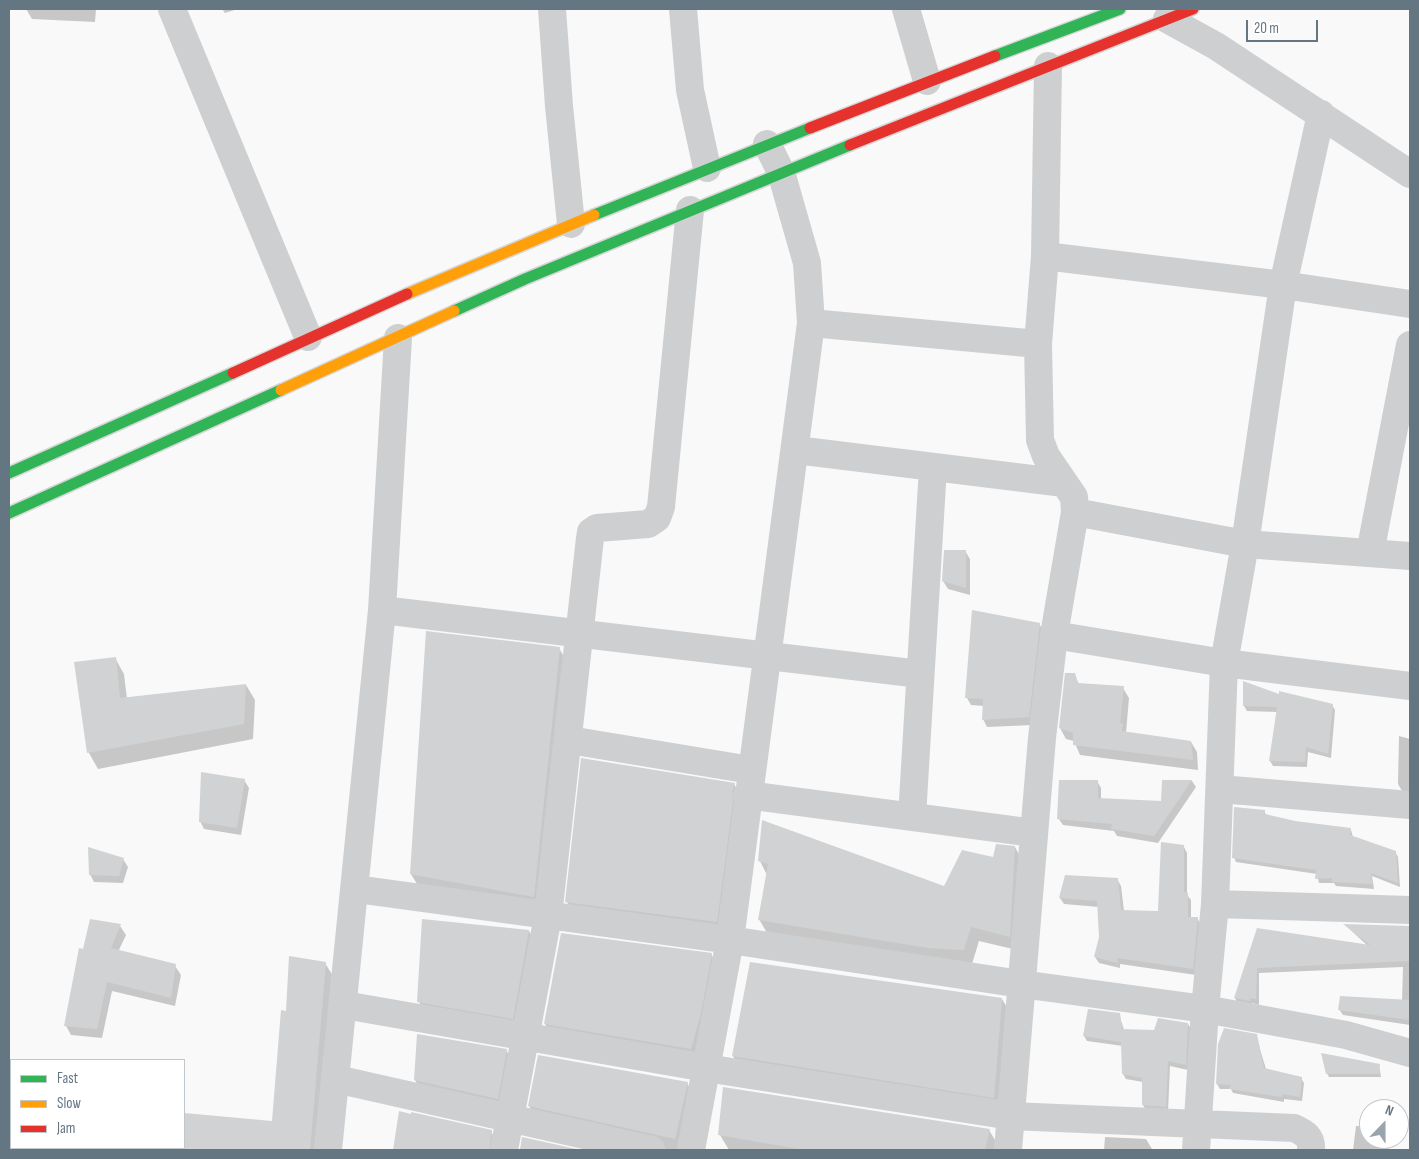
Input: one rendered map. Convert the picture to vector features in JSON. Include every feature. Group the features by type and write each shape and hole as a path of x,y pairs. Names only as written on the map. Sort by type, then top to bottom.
{"main road":[{"path":"9,473 143,415 308,337 512,248 767,144 1118,9"},
{"path":"9,512 398,338 522,271 690,210 781,172 1193,9"},
{"path":"512,248 522,271"}],"street":[{"path":"172,9 308,337"},
{"path":"552,9 559,106 571,224"},
{"path":"683,9 690,90 707,168"},
{"path":"906,9 927,81"},
{"path":"1167,18 1216,46 1410,174"},
{"path":"1008,1150 1034,833 1054,635 1075,512 1074,497 1046,456 1040,440 1038,344 1045,256 1048,66"},
{"path":"1196,1150 1205,1009 1215,904 1224,663 1245,544 1283,285 1321,114"},
{"path":"691,1150 730,940 749,783 796,450 811,323 806,263 781,172 767,144"},
{"path":"504,1150 548,916 591,532 597,528 648,524 657,518 661,508 690,210"},
{"path":"1045,256 1283,285 1410,304"},
{"path":"811,323 1038,344"},
{"path":"328,1150 356,889 382,610 398,338"},
{"path":"1370,553 1410,345"},
{"path":"796,450 1064,483"},
{"path":"912,817 933,467"},
{"path":"1075,512 1245,544 1410,556"},
{"path":"382,610 768,654 920,674"},
{"path":"1054,635 1224,663 1410,686"},
{"path":"569,740 749,783 912,817 1034,833"},
{"path":"1220,790 1410,805"},
{"path":"356,889 730,940 1021,984 1205,1009 1346,1035 1410,1053"},
{"path":"1215,904 1410,910"},
{"path":"344,1006 706,1068 1010,1116 1294,1128 1306,1134 1311,1144 1311,1150"},
{"path":"336,1079 510,1120 651,1150"}],"building":[{"path":"944,550 966,550 966,588 942,581"},
{"path":"972,610 1040,623 1029,717 982,720 983,699 965,698"},
{"path":"426,631 560,647 534,897 410,874"},
{"path":"116,657 120,698 246,684 244,724 87,753 74,662"},
{"path":"1065,673 1075,673 1078,683 1124,686 1120,723 1123,724 1122,731 1191,741 1193,760 1073,745 1073,733 1059,728"},
{"path":"1243,681 1279,694 1279,691 1333,704 1328,754 1306,747 1305,762 1269,761 1277,707 1243,706"},
{"path":"581,758 735,783 732,792 733,801 717,922 565,902"},
{"path":"201,772 245,779 237,828 199,822"},
{"path":"1059,780 1098,780 1098,798 1161,801 1162,780 1192,780 1154,836 1111,829 1112,824 1057,819"},
{"path":"1234,807 1265,810 1265,814 1295,821 1351,828 1350,835 1396,851 1398,883 1371,873 1372,884 1332,882 1332,878 1315,879 1316,870 1232,858"},
{"path":"762,820 944,886 962,850 993,857 996,844 1015,846 1010,937 971,927 964,950 928,948 758,920 768,864 758,861"},
{"path":"1161,842 1184,845 1184,892 1188,893 1188,917 1198,917 1193,969 1117,958 1118,963 1094,957 1099,937 1097,901 1059,898 1065,875 1118,878 1121,910 1158,911"},
{"path":"88,847 124,858 119,876 89,875"},
{"path":"90,919 121,924 111,948 176,964 171,998 107,982 97,1029 64,1026 79,948 83,949"},
{"path":"422,919 529,930 513,1019 417,1002"},
{"path":"1343,924 1409,926 1410,961 1257,968 1256,999 1249,998 1250,1001 1234,998 1257,928 1370,945"},
{"path":"561,933 712,953 701,1013 691,1049 544,1024"},
{"path":"289,956 326,962 310,1150 184,1150 185,1113 272,1121 281,1010 286,1011"},
{"path":"750,962 1002,998 994,1098 732,1056"},
{"path":"1340,996 1410,1000 1410,1020 1338,1010"},
{"path":"1088,1009 1120,1013 1122,1029 1154,1030 1158,1018 1188,1023 1186,1065 1168,1061 1166,1107 1142,1105 1142,1078 1122,1074 1121,1042 1083,1036"},
{"path":"1224,1028 1257,1034 1264,1068 1302,1077 1300,1097 1282,1094 1282,1097 1229,1089 1231,1085 1216,1084 1218,1044"},
{"path":"417,1034 507,1049 498,1099 414,1080"},
{"path":"1321,1053 1380,1064 1379,1074 1326,1074"},
{"path":"538,1055 688,1082 675,1139 528,1106"},
{"path":"723,1087 990,1129 985,1150 805,1150 718,1135"},
{"path":"399,1111 492,1130 489,1150 393,1150"},
{"path":"522,1137 581,1150 520,1150"}],"traffic: fast":[{"path":"995,56 1120,9"},
{"path":"594,215 810,128"},
{"path":"454,311 525,279 850,145"},
{"path":"9,473 233,373"},
{"path":"9,513 281,390"}],"traffic: slow":[{"path":"407,294 594,215"},
{"path":"281,390 454,311"}],"traffic: jam":[{"path":"850,145 1193,9"},
{"path":"810,128 995,56"},
{"path":"233,373 407,294"}]}
